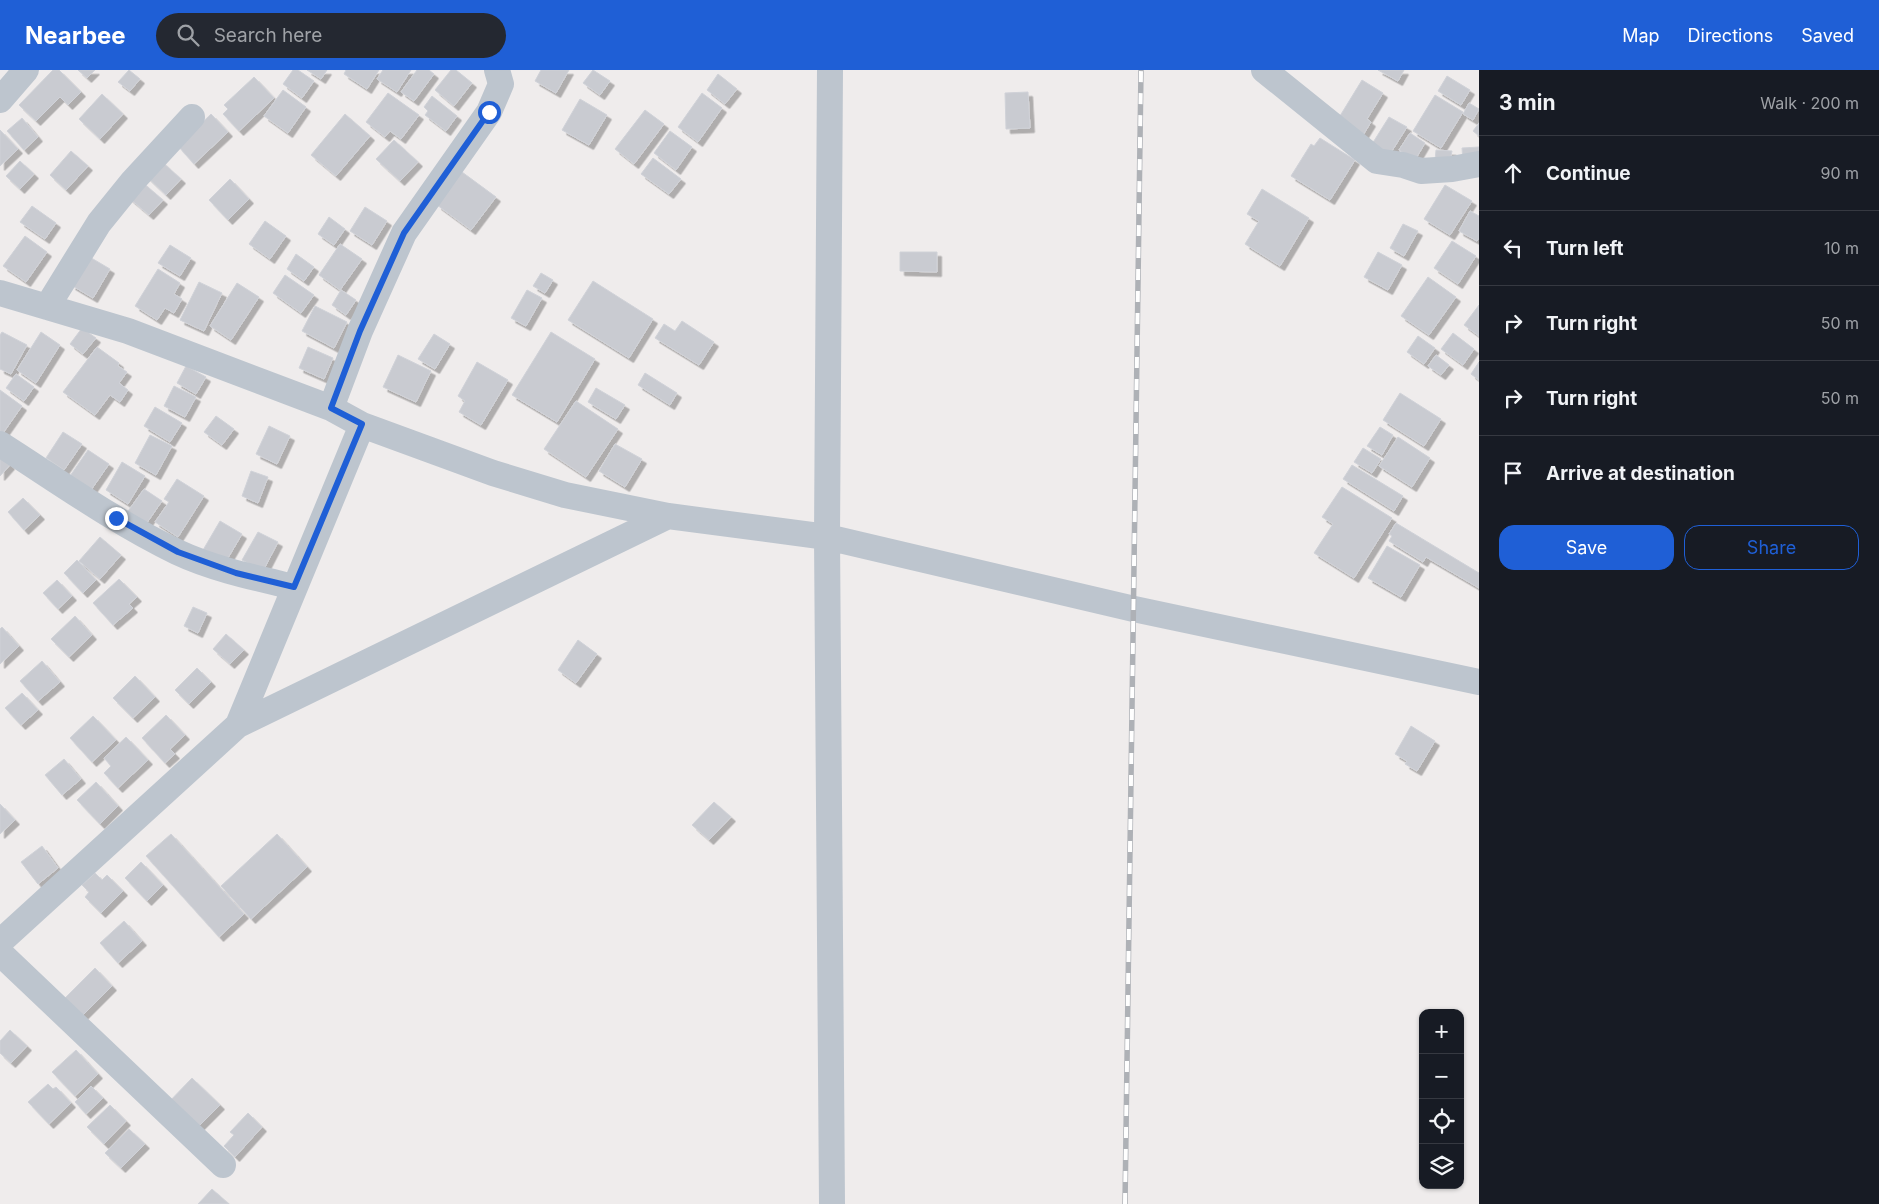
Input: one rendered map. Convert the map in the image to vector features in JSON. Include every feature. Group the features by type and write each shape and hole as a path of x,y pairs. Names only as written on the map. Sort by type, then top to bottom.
{"street":[{"path":"0,100 26,70"},
{"path":"331,408 360,331 404,233 489,112 502,84 497,70"},
{"path":"830,70 828,537 832,1204"},
{"path":"1264,70 1377,162 1403,165 1422,171 1452,169 1479,164"},
{"path":"47,307 99,223 133,181 192,117"},
{"path":"2,299 47,307 128,331 331,408 362,424 493,473 565,495 668,516 828,537 1134,609 1479,682"},
{"path":"238,725 362,424"},
{"path":"0,444 116,518 178,552 236,573 294,587"},
{"path":"0,942 238,725 668,516"},
{"path":"0,954 223,1165"}],"building":[{"path":"53,70 59,70 81,92 68,105 60,97 36,121 19,105"},
{"path":"78,70 95,70 87,78"},
{"path":"129,70 140,79 130,91 118,82"},
{"path":"293,70 298,70 314,81 302,98 283,84"},
{"path":"307,70 327,70 321,79"},
{"path":"346,70 379,70 367,89 344,74"},
{"path":"383,70 411,70 397,92 377,79"},
{"path":"417,70 429,70 434,74 414,101 401,92"},
{"path":"451,70 456,70 472,83 454,106 435,90"},
{"path":"541,70 569,70 556,93 535,81"},
{"path":"593,70 610,81 600,95 583,83"},
{"path":"1378,70 1404,70 1398,81"},
{"path":"718,74 737,89 725,104 707,90"},
{"path":"1447,76 1470,90 1461,105 1438,91"},
{"path":"254,77 274,98 239,131 223,114 228,109 224,105"},
{"path":"1362,80 1383,93 1367,119 1371,122 1360,140 1335,124"},
{"path":"283,90 306,107 288,133 264,116"},
{"path":"1028,92 1030,128 1006,129 1005,93"},
{"path":"388,93 419,115 401,139 390,131 385,137 366,122"},
{"path":"702,93 722,108 698,142 678,127"},
{"path":"102,94 123,114 100,139 79,119"},
{"path":"1435,95 1463,112 1441,148 1413,131"},
{"path":"432,96 457,116 446,131 425,115 428,111 424,107"},
{"path":"580,99 607,115 589,145 562,130"},
{"path":"1469,103 1479,109 1473,120 1463,114"},
{"path":"645,110 664,124 634,164 615,149"},
{"path":"211,114 228,132 194,164 178,146"},
{"path":"345,114 370,136 336,176 311,155"},
{"path":"1389,117 1407,127 1390,154 1372,144"},
{"path":"22,118 38,137 24,150 7,131"},
{"path":"1479,123 1479,136 1473,131"},
{"path":"0,130 18,149 0,166"},
{"path":"670,131 692,147 676,170 654,153"},
{"path":"1410,133 1425,143 1415,160 1399,150"},
{"path":"1320,138 1355,160 1330,200 1291,176 1311,144 1314,146"},
{"path":"394,140 418,162 400,181 376,159"},
{"path":"1479,147 1479,160 1463,162 1462,148"},
{"path":"1436,150 1452,151 1450,161 1435,160"},
{"path":"71,151 88,166 66,190 50,175"},
{"path":"653,158 681,179 669,194 641,174"},
{"path":"160,160 181,179 166,195 146,176"},
{"path":"20,161 34,174 20,189 6,176"},
{"path":"462,172 496,197 471,230 437,205"},
{"path":"230,179 249,199 228,220 209,200"},
{"path":"142,182 163,200 149,215 128,197"},
{"path":"1445,185 1472,201 1450,235 1424,219"},
{"path":"1262,189 1309,218 1280,266 1245,244 1259,221 1247,214"},
{"path":"32,206 56,223 45,239 20,222"},
{"path":"365,207 387,221 372,245 350,231"},
{"path":"1470,211 1479,216 1479,238 1477,241 1459,231"},
{"path":"329,217 345,229 334,245 318,234"},
{"path":"265,221 286,236 270,259 249,244"},
{"path":"1403,224 1418,231 1404,256 1390,248"},
{"path":"25,236 47,252 26,282 3,266"},
{"path":"1452,241 1476,256 1458,284 1434,268"},
{"path":"340,244 362,259 340,290 319,275"},
{"path":"170,245 191,258 180,276 158,263"},
{"path":"900,252 937,252 937,272 900,271"},
{"path":"1378,252 1402,265 1388,290 1364,277"},
{"path":"296,254 314,267 304,281 287,269"},
{"path":"88,256 110,269 93,298 71,285"},
{"path":"158,269 180,283 174,294 182,299 174,313 165,308 157,320 135,306"},
{"path":"541,273 553,280 545,293 533,286"},
{"path":"285,275 314,295 301,313 273,293"},
{"path":"1428,277 1456,297 1429,335 1401,316"},
{"path":"593,281 653,319 629,358 568,320"},
{"path":"199,282 222,293 204,331 180,320"},
{"path":"237,283 259,297 231,340 210,326"},
{"path":"341,290 356,300 346,315 332,305"},
{"path":"527,290 542,298 526,326 511,318"},
{"path":"1479,305 1479,336 1464,325"},
{"path":"315,306 347,322 334,348 302,331"},
{"path":"682,321 714,342 699,365 655,338 664,324 675,331"},
{"path":"82,328 96,338 83,354 70,344"},
{"path":"2,332 27,345 11,374 0,369 0,335"},
{"path":"41,332 60,345 36,383 17,370"},
{"path":"551,332 595,359 557,422 512,395"},
{"path":"1453,333 1474,349 1463,365 1441,349"},
{"path":"434,334 450,344 435,369 418,359"},
{"path":"1418,336 1435,348 1424,364 1407,352"},
{"path":"97,347 119,363 118,366 127,372 119,383 128,390 120,402 110,395 95,415 63,392"},
{"path":"308,347 333,358 324,379 299,368"},
{"path":"398,355 431,371 416,402 383,387"},
{"path":"1436,355 1449,365 1441,375 1428,366"},
{"path":"477,362 508,380 481,425 459,412 465,401 458,396"},
{"path":"1479,362 1479,380 1471,374"},
{"path":"186,366 206,377 196,394 177,383"},
{"path":"645,373 677,393 670,405 638,385"},
{"path":"16,374 34,387 24,401 6,388"},
{"path":"174,386 196,397 185,417 164,406"},
{"path":"596,388 625,405 616,419 588,402"},
{"path":"0,390 22,406 1,436 0,436"},
{"path":"1400,393 1441,419 1424,446 1383,420"},
{"path":"576,401 618,429 586,477 544,449"},
{"path":"155,407 182,423 170,442 144,426"},
{"path":"216,416 234,429 222,445 204,432"},
{"path":"269,426 290,436 277,464 256,454"},
{"path":"1380,427 1393,435 1382,455 1367,446"},
{"path":"63,432 82,444 64,470 46,458"},
{"path":"150,435 172,446 156,475 135,463"},
{"path":"1398,437 1430,458 1412,487 1379,466"},
{"path":"615,444 642,459 625,487 599,471"},
{"path":"1363,448 1381,459 1372,473 1354,462"},
{"path":"88,450 109,464 91,490 70,476"},
{"path":"0,455 10,465 0,476"},
{"path":"122,462 145,476 128,504 106,490"},
{"path":"1352,465 1403,496 1394,511 1343,479"},
{"path":"251,471 268,477 258,503 242,496"},
{"path":"177,479 204,496 178,537 155,522 169,502 164,499"},
{"path":"1342,487 1392,518 1354,578 1314,553 1333,524 1322,517"},
{"path":"144,489 162,501 144,527 126,514"},
{"path":"23,498 40,515 24,530 8,512"},
{"path":"220,521 242,534 225,563 203,550"},
{"path":"1396,523 1479,573 1479,588 1426,557 1423,562 1389,541 1392,536 1389,534"},
{"path":"258,532 278,542 263,571 242,560"},
{"path":"100,537 121,555 100,579 79,561"},
{"path":"1387,546 1420,565 1401,597 1368,578"},
{"path":"77,560 96,580 83,593 64,573"},
{"path":"119,579 137,597 129,604 133,608 113,625 93,603"},
{"path":"57,580 72,596 58,609 43,593"},
{"path":"193,607 207,613 198,633 184,626"},
{"path":"75,616 92,635 69,657 51,639"},
{"path":"2,627 19,646 0,664 0,629"},
{"path":"226,634 244,650 230,664 213,649"},
{"path":"578,640 597,654 576,683 558,670"},
{"path":"42,661 60,682 38,701 20,681"},
{"path":"197,668 211,682 189,704 175,690"},
{"path":"135,676 155,697 133,718 113,698"},
{"path":"22,693 38,710 21,725 5,708"},
{"path":"166,715 185,735 170,749 175,754 165,763 142,738"},
{"path":"93,716 116,740 92,762 70,738"},
{"path":"1411,726 1435,741 1417,771 1405,764 1407,761 1395,754"},
{"path":"126,737 148,760 118,788 104,773 111,766 104,758"},
{"path":"64,759 81,779 62,795 45,775"},
{"path":"96,782 118,806 100,824 77,800"},
{"path":"714,802 731,817 709,840 692,825"},
{"path":"0,804 15,820 0,834"},
{"path":"171,834 244,914 219,937 146,856"},
{"path":"277,834 307,867 251,919 221,886"},
{"path":"42,846 58,868 38,884 21,862"},
{"path":"141,862 163,885 147,901 125,878"},
{"path":"95,873 102,880 107,875 123,891 101,913 85,897 89,892 82,885"},
{"path":"124,921 142,941 118,963 100,943"},
{"path":"95,968 112,986 82,1016 65,998"},
{"path":"10,1030 27,1046 11,1063 0,1053 0,1041"},
{"path":"76,1050 98,1074 75,1096 52,1072"},
{"path":"192,1078 220,1105 192,1133 165,1106"},
{"path":"48,1084 53,1089 56,1087 71,1103 49,1124 28,1102"},
{"path":"91,1086 103,1098 86,1114 75,1102"},
{"path":"110,1105 126,1121 104,1144 87,1127"},
{"path":"248,1113 262,1127 235,1157 224,1146 234,1135 230,1132"},
{"path":"129,1129 145,1144 121,1168 105,1153"},
{"path":"212,1189 229,1204 198,1204"}],"railway":[{"path":"1125,1204 1141,70"}],"route":[{"path":"116,518 178,552 236,573 294,587 362,424 331,408 360,331 404,233 489,112"}]}
